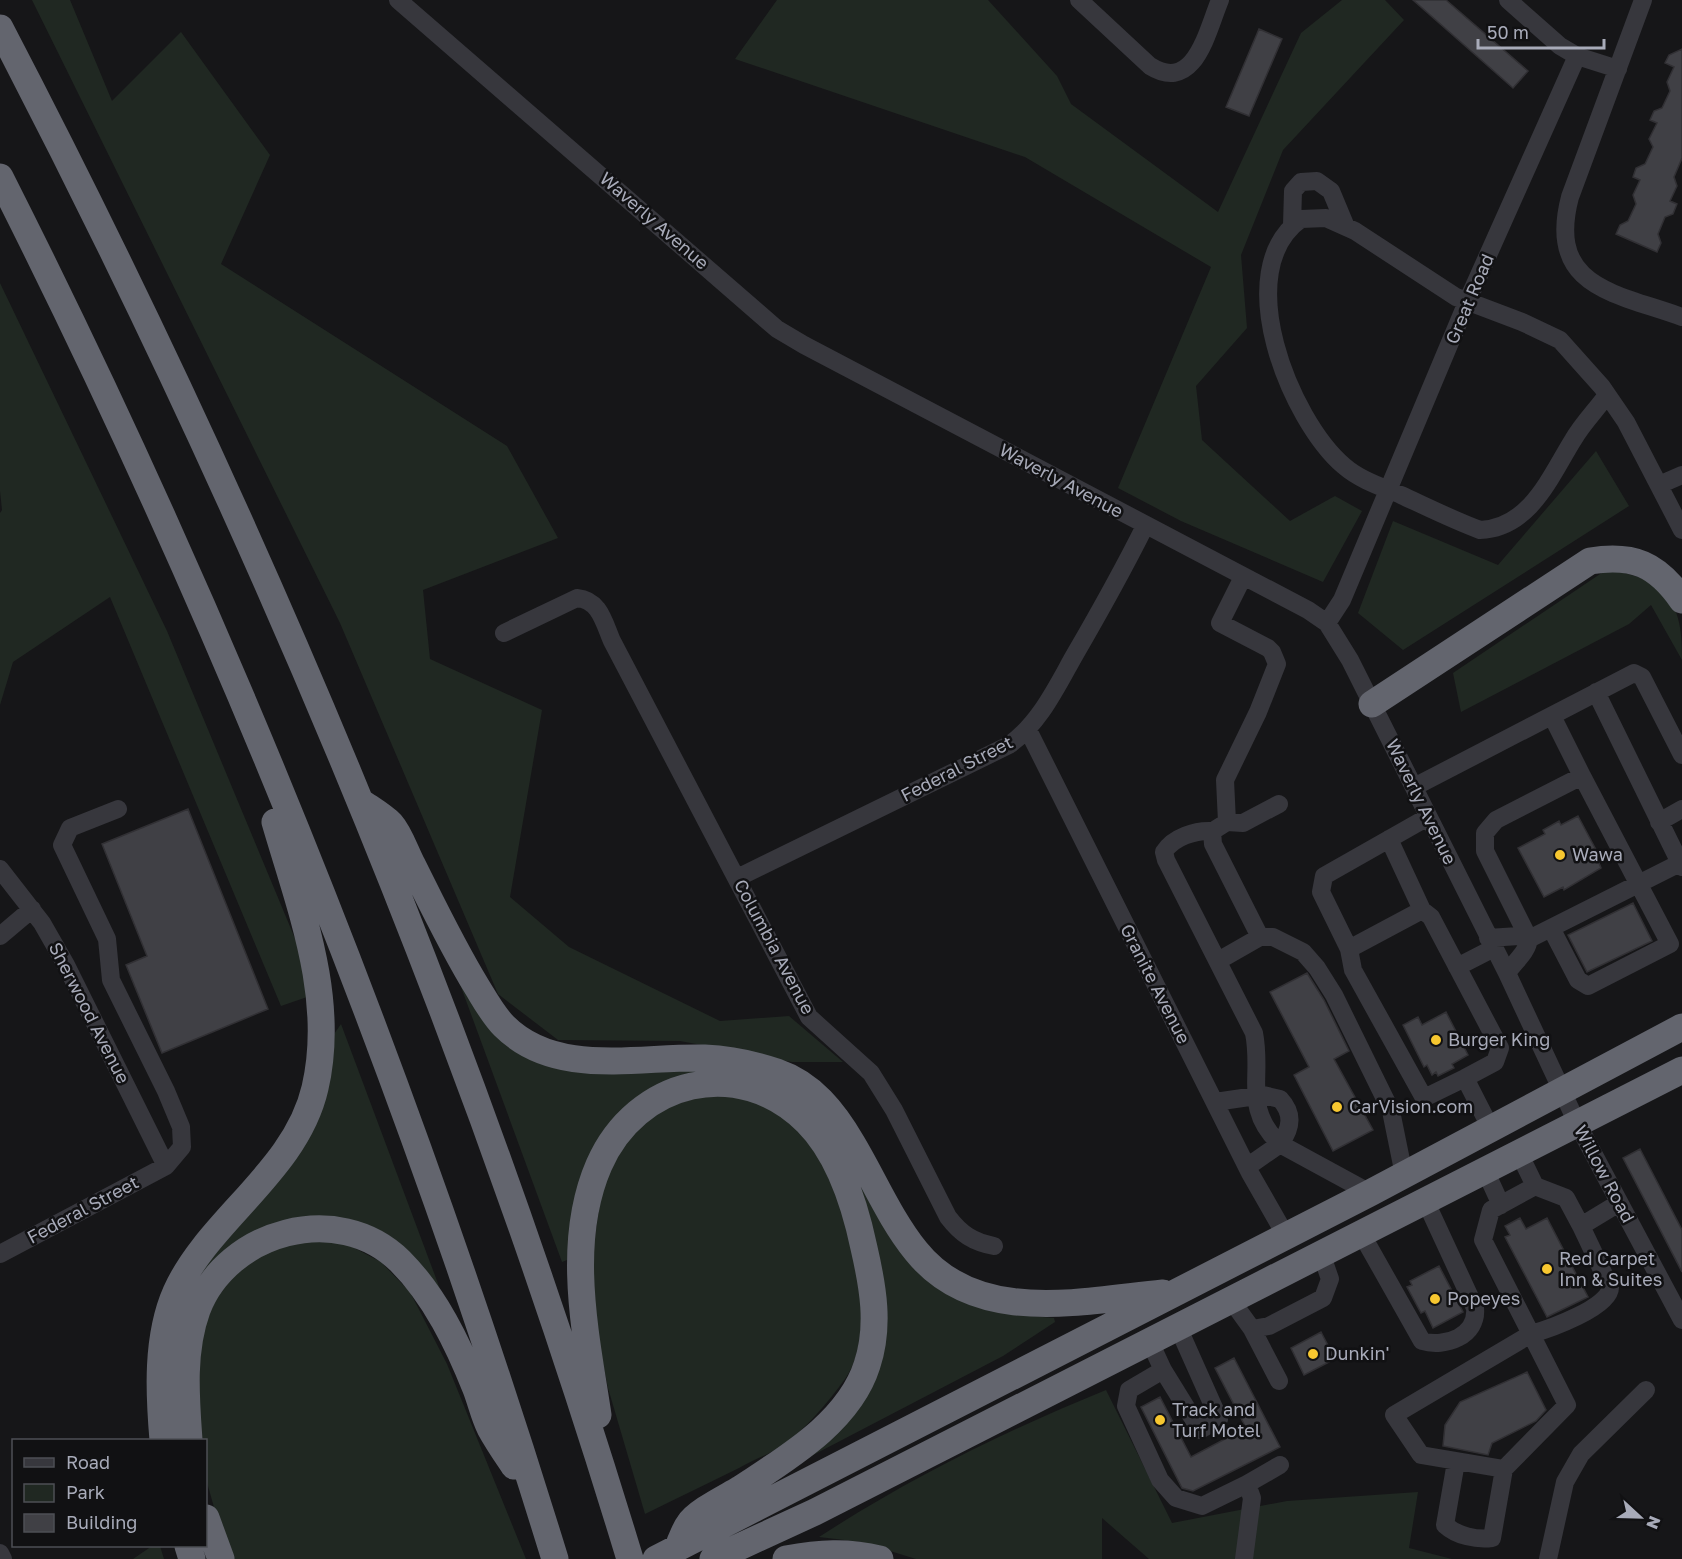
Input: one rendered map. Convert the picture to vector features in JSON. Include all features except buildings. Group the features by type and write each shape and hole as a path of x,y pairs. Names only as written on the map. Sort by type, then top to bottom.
{"highway":[{"path":"0,28 65,154 183,401 359,800 423,960 514,1207 630,1559"},
{"path":"0,177 129,443 233,677 385,1058 555,1559"},
{"path":"1372,704 1590,561 1614,557 1635,560 1670,583 1682,600"},
{"path":"164,1439 162,1360 169,1312 175,1294 184,1276 283,1155 302,1125 315,1089 321,1050 321,1010 307,925 233,677"},
{"path":"359,800 392,825 464,966 483,998 502,1024 532,1047 558,1056 592,1060 704,1058 746,1062 796,1081 811,1090 834,1114 915,1251 934,1270 958,1286 986,1298 1017,1303 1052,1304 1179,1292"},
{"path":"667,1553 1370,1194 1560,1090 1682,1027"},
{"path":"713,1559 815,1512 1682,1070"},
{"path":"611,1496 582,1298 583,1228 588,1197 598,1166 620,1128 641,1108 668,1093 710,1083 755,1089 783,1103 808,1123 837,1166 861,1231 875,1302 875,1336 867,1367 853,1394 834,1417 785,1460 690,1521 667,1553"},
{"path":"189,1439 186,1375 189,1342 196,1312 211,1283 231,1261 254,1244 280,1233 311,1228 342,1231 372,1242 399,1260 421,1285 459,1351 490,1428 537,1504"},
{"path":"207,1521 221,1559"},
{"path":"786,1559 823,1552 860,1554 880,1559"}],"street":[{"name":"Waverly Avenue","path":"398,0 777,328 1145,526 1308,610 1327,623 1350,660 1507,973 1560,1090"},
{"path":"1079,0 1150,66 1162,74 1169,75 1180,73 1190,66 1220,0"},
{"path":"1509,0 1560,46 1577,56 1618,69"},
{"path":"1642,0 1570,197 1565,216 1569,254 1577,271 1590,282 1682,317"},
{"name":"Great Road","path":"1327,623 1342,600 1467,302 1577,56"},
{"path":"1292,225 1293,191 1301,182 1317,181 1331,191 1346,227"},
{"path":"1607,395 1574,437 1536,500 1516,520 1491,530 1480,530 1354,474 1331,453 1311,426 1281,365 1267,310 1271,266 1281,239 1292,225 1301,219 1314,217 1346,227 1440,288 1467,302 1522,322 1560,340 1607,395 1626,423 1682,530"},
{"path":"1659,485 1682,475"},
{"name":"Federal Street","path":"737,878 1009,746 1028,730 1051,696 1107,600 1145,526"},
{"path":"1243,577 1220,623 1268,648 1277,664 1258,711 1225,780 1220,827 1213,844 1260,937"},
{"name":"Columbia Avenue","path":"504,633 577,598 588,599 599,609 612,641 809,1017 871,1073 894,1110 948,1217 965,1236 977,1243 994,1246"},
{"path":"1414,787 1633,673 1639,674 1682,755"},
{"path":"1457,967 1491,943 1519,936 1529,939 1681,865 1596,692"},
{"path":"1551,928 1578,980 1588,986 1676,944 1639,884 1552,716"},
{"name":"Granite Avenue","path":"1028,730 1248,1167 1286,1236"},
{"path":"1507,973 1527,950 1529,939 1485,851 1485,833 1496,820 1582,776"},
{"path":"1279,804 1243,823 1197,830 1169,846 1164,852 1254,1033 1257,1049 1256,1095 1261,1122 1280,1144 1370,1194"},
{"path":"118,809 70,828 62,845 107,939 111,980 181,1127 182,1147 166,1166"},
{"path":"1659,822 1682,810"},
{"path":"1389,838 1422,910 1431,917 1500,1048 1496,1062 1424,1098 1353,970 1349,949 1321,892 1322,880 1329,872 1389,838 1428,817"},
{"name":"Sherwood Avenue","path":"0,869 32,909 66,964 166,1166"},
{"path":"0,936 32,909"},
{"path":"1349,949 1422,910"},
{"path":"1218,961 1260,937 1273,937 1303,952 1317,968 1334,995 1391,1111 1404,1175"},
{"path":"1465,1078 1491,1129"},
{"name":"Willow Road","path":"1560,1090 1682,1320"},
{"path":"1215,1102 1256,1095 1274,1096 1280,1099 1290,1114 1287,1134 1280,1144 1248,1167"},
{"path":"1504,1469 1422,1455 1394,1415 1531,1334 1554,1327 1603,1302 1610,1292 1566,1198 1535,1186 1519,1153"},
{"name":"Federal Street","path":"0,1254 166,1166"},
{"path":"1485,1170 1501,1204"},
{"path":"1456,1462 1445,1526 1453,1532 1484,1539 1492,1538 1504,1469 1567,1405 1483,1240 1491,1210 1535,1186"},
{"path":"1361,1233 1422,1341 1444,1344 1472,1328 1476,1319 1475,1308 1425,1200"},
{"path":"1581,1226 1619,1203"},
{"path":"1252,1329 1269,1326 1323,1298 1330,1279 1321,1253"},
{"path":"1231,1300 1252,1329 1279,1381"},
{"path":"1150,1342 1163,1370 1200,1430 1219,1419 1178,1327"},
{"path":"1163,1370 1133,1387 1125,1401 1165,1488 1176,1498 1202,1506 1280,1465"},
{"path":"1548,1559 1565,1482 1581,1454 1646,1390"},
{"path":"1244,1559 1252,1498 1247,1484"},
{"path":"0,1553 3,1559"}],"green space":[{"path":"32,0 70,0 112,101 181,32 270,155 221,264 507,446 558,538 423,590 430,659 542,710 510,897 569,947 720,1021 789,1016 843,1062 792,1062 680,1041 558,1040 498,994 340,623"},
{"path":"777,0 988,0 1057,76 1071,104 1218,212 1301,33 1342,0 1385,0 1404,20 1283,150 1241,255 1247,328 1196,386 1202,440 1290,521 1335,496 1362,511 1323,582 1181,521 1118,488 1211,267 1025,157 735,59"},
{"path":"0,283 167,631 301,953 310,996 281,1006 110,597 13,662 0,705 0,513 2,510 0,491"},
{"path":"1596,451 1629,506 1403,650 1358,613 1393,521 1498,565"},
{"path":"1609,568 1648,581 1662,591 1678,618 1682,660 1651,605 1629,624 1461,712 1453,673"},
{"path":"457,976 485,1019 505,1041 530,1057 557,1067 616,1072 706,1067 734,1069 763,1076 790,1088 808,1101 830,1127 897,1241 928,1277 947,1291 979,1307 1011,1314 1054,1318 1055,1322 1003,1356 796,1464 794,1462 846,1418 863,1397 870,1385 881,1353 885,1316 882,1276 873,1235 860,1194 842,1157 821,1126 785,1092 755,1079 706,1074 674,1081 649,1092 617,1117 594,1151 580,1191 567,1260 562,1262"},
{"path":"341,1024 446,1305 370,1231 231,1248 178,1317 200,1272 275,1182 332,1037"},
{"path":"706,1095 742,1098 768,1106 791,1123 812,1146 825,1168 848,1227 856,1261 861,1327 856,1356 845,1379 817,1414 792,1438 773,1451 645,1514 608,1388 594,1319 591,1264 603,1182 627,1138 661,1109"},
{"path":"293,1241 345,1243 381,1262 410,1292 447,1364 526,1559 233,1559 223,1539 207,1483 207,1439 200,1439 198,1419 198,1372 205,1324 213,1302 224,1283 239,1268 258,1256"},
{"path":"1106,1390 1172,1523 1287,1501 1418,1492 1409,1548 1452,1559 1149,1559 1102,1518 1102,1559 916,1559 861,1542 819,1537 923,1475 1031,1422"},
{"path":"151,1547 160,1547 164,1559 133,1559"}],"place":[{"name":"Wawa","path":"1560,855"},
{"name":"Burger King","path":"1436,1040"},
{"name":"CarVision.com","path":"1337,1107"},
{"name":"Red Carpet Inn & Suites","path":"1547,1269"},
{"name":"Popeyes","path":"1435,1299"},
{"name":"Dunkin'","path":"1313,1354"},
{"name":"Track and Turf Motel","path":"1160,1420"}]}
